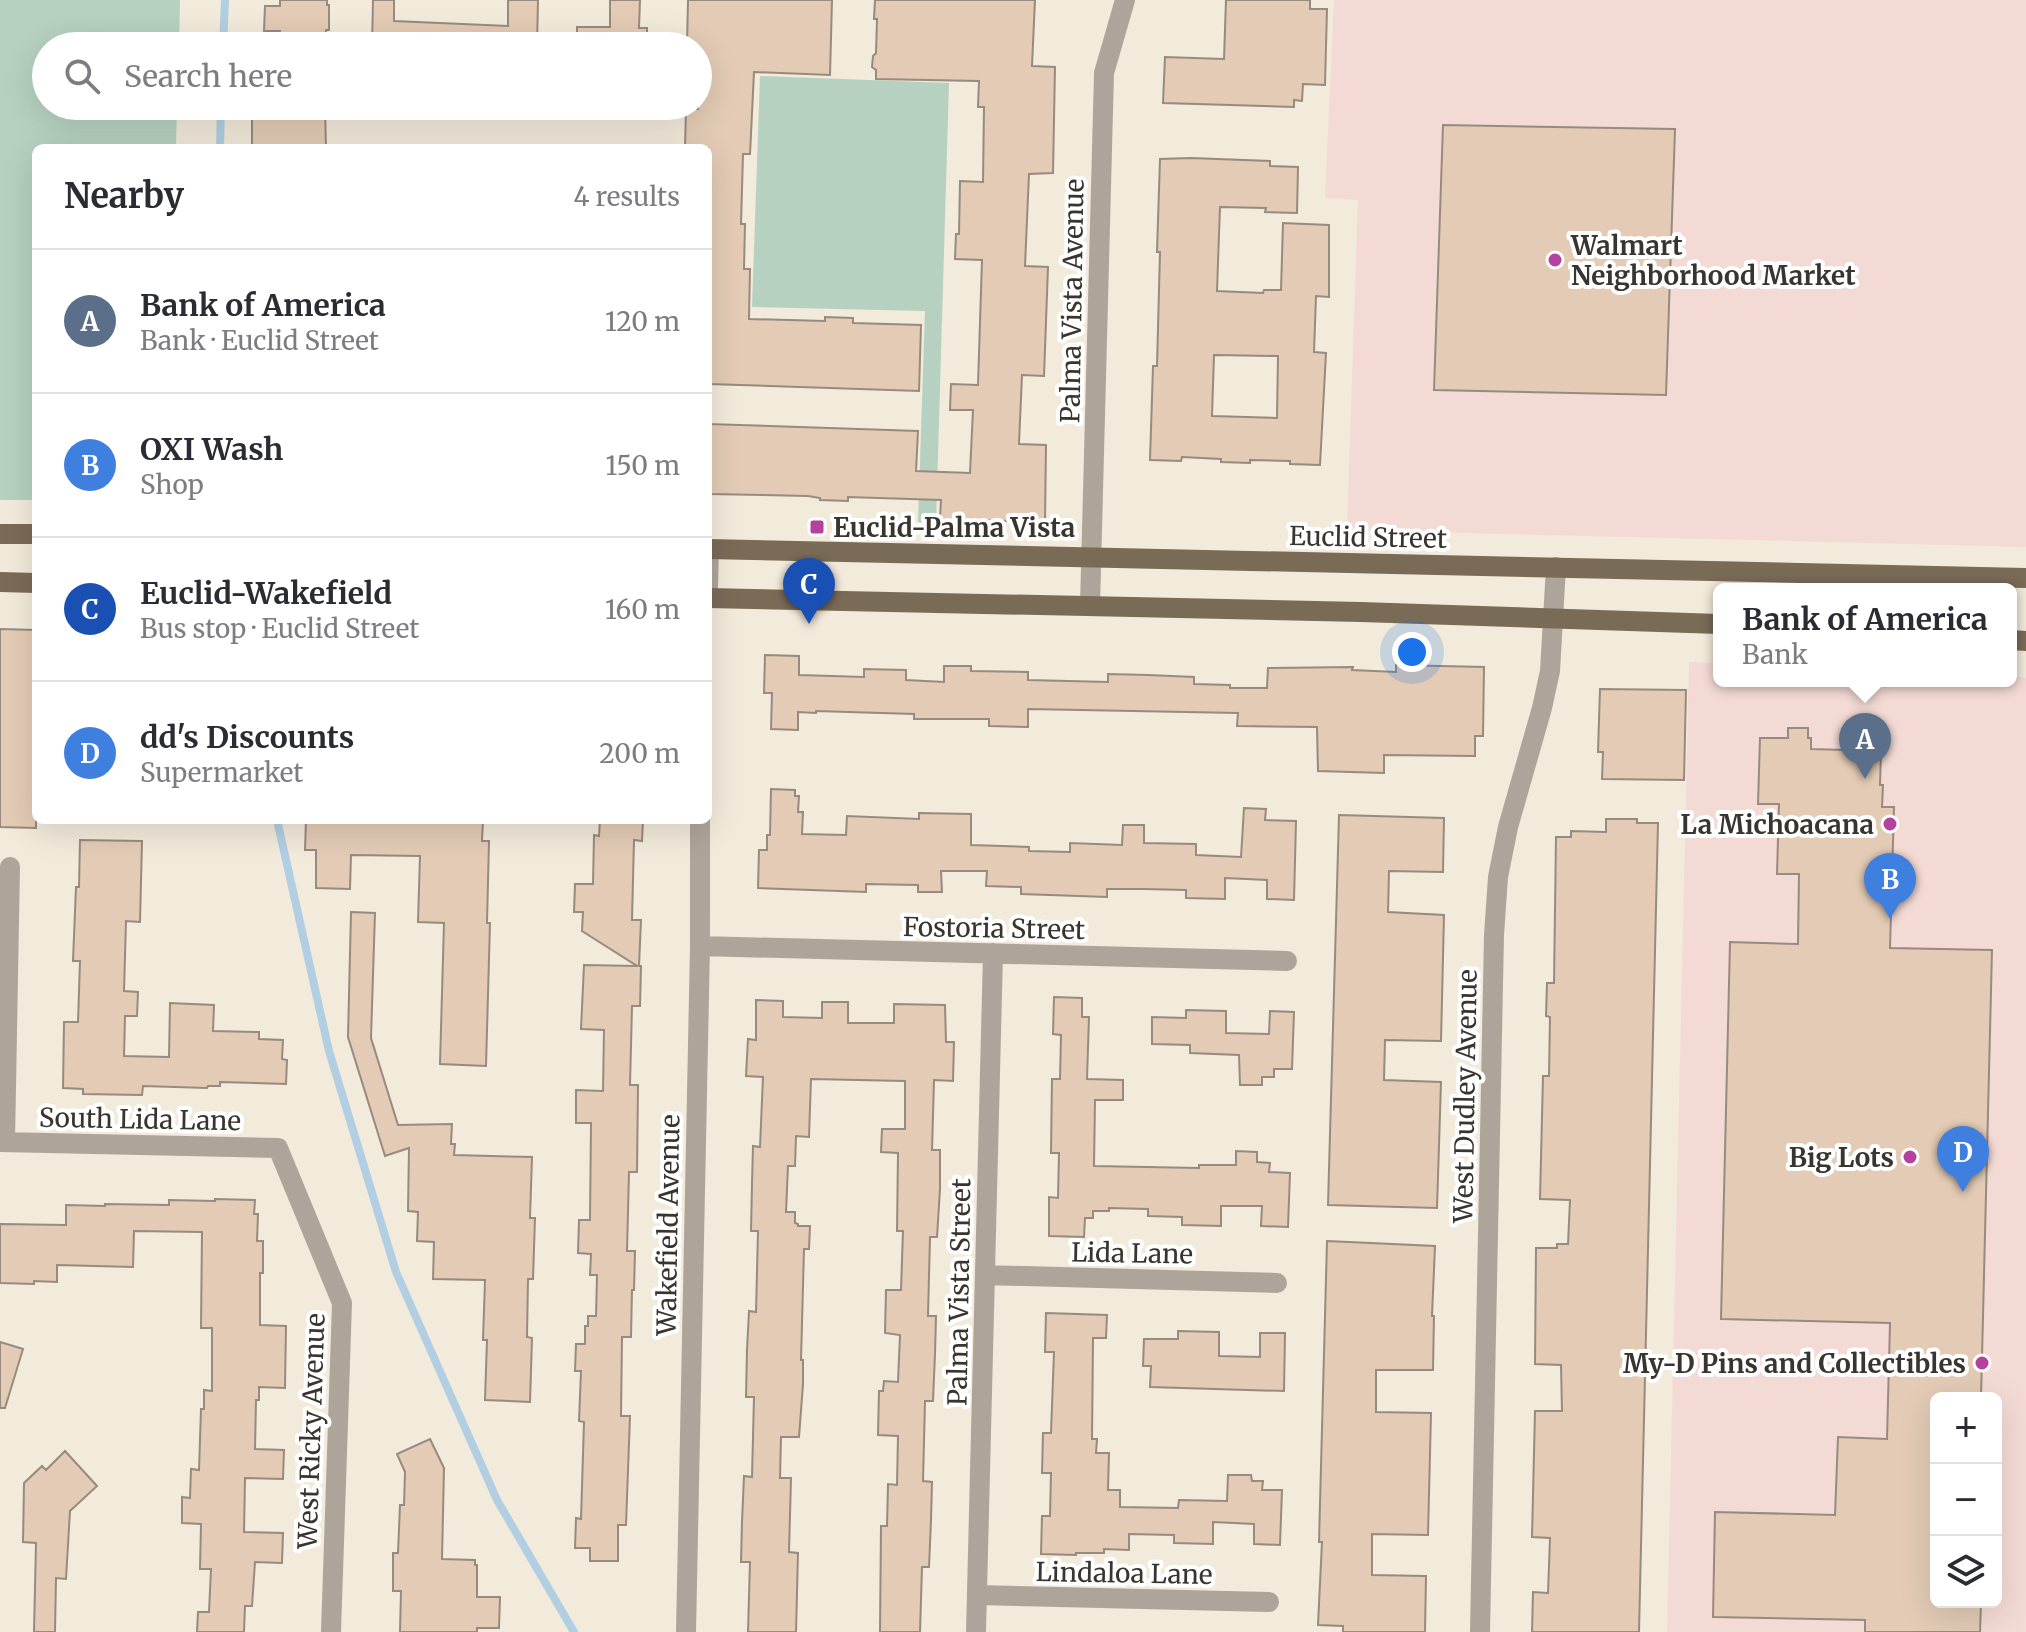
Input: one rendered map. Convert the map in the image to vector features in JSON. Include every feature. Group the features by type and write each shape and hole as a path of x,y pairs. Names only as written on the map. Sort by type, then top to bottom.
{"main road":[{"path":"0,534 32,534"},
{"name":"Euclid Street","path":"712,549 2026,578"},
{"path":"0,582 32,583"},
{"path":"712,598 1713,624"}],"street":[{"name":"Palma Vista Avenue","path":"1090,606 1104,73 1125,0"},
{"name":"West Dudley Avenue","path":"1480,1632 1493,967 1498,877 1508,827 1550,671 1556,567"},
{"name":"Wakefield Avenue","path":"686,1632 700,824"},
{"path":"3,1142 10,867"},
{"name":"Fostoria Street","path":"700,946 1287,961"},
{"name":"Palma Vista Street","path":"976,1632 993,953"},
{"name":"South Lida Lane","path":"3,1142 278,1148"},
{"name":"West Ricky Avenue","path":"278,1148 342,1303 331,1632"},
{"name":"Lida Lane","path":"985,1275 1277,1283"},
{"name":"Lindaloa Lane","path":"977,1595 1269,1602"}],"shaded area":[{"path":"1334,0 2026,0 2026,547 1347,530 1358,200 1325,198"},
{"path":"1689,662 1713,663 1713,687 2017,687 2017,677 2026,678 2026,1632 1667,1632"}],"green space":[{"path":"0,0 180,0 179,32 32,32 32,120 177,120 176,144 32,144 32,500 0,500"},
{"path":"760,76 949,83 936,523 918,522 925,311 752,307"}],"building":[{"path":"280,0 327,0 329,30 264,31 265,6 280,6"},
{"path":"373,0 394,0 394,21 508,26 508,0 538,0 537,32 372,32"},
{"path":"610,0 640,0 639,28 647,28 647,32 577,32 577,27 610,27"},
{"path":"688,0 832,0 830,75 754,72 750,154 743,154 741,224 745,224 744,269 750,269 749,319 825,321 825,317 853,318 853,323 921,325 919,391 712,384 712,144 685,144 686,120 712,120 712,32 687,32"},
{"path":"875,0 1035,0 1032,66 1055,67 1053,173 1029,174 1025,266 1048,267 1044,376 1022,375 1019,444 1046,445 1045,522 940,519 941,500 848,497 848,501 820,500 808,496 712,494 712,424 918,431 916,471 970,473 973,410 950,410 951,384 978,385 982,260 955,259 960,181 983,182 984,107 978,107 979,81 876,79 876,70 872,67 876,53 877,19 874,19"},
{"path":"1226,0 1310,0 1310,9 1327,9 1325,85 1303,84 1302,101 1294,100 1294,107 1163,103 1165,57 1224,59"},
{"path":"252,120 325,120 326,144 252,144"},
{"name":"Walmart Neighborhood Market","path":"1443,125 1675,129 1666,395 1434,390"},
{"path":"1160,159 1270,161 1270,166 1298,167 1297,213 1265,212 1266,208 1220,207 1217,291 1263,293 1264,290 1281,290 1283,223 1329,225 1329,297 1316,296 1314,352 1326,353 1320,465 1290,464 1290,461 1221,462 1221,459 1182,457 1181,461 1150,460 1153,366 1157,366","holes":["1214,355 1278,356 1277,418 1212,416"]},
{"path":"0,629 32,630 32,824 36,824 36,828 0,827"},
{"path":"765,655 799,656 799,675 864,677 864,669 906,670 906,680 944,682 944,666 971,666 971,671 1028,672 1028,680 1108,682 1108,674 1148,675 1194,677 1194,684 1230,685 1230,688 1267,688 1268,668 1353,667 1352,670 1396,672 1396,665 1484,667 1483,736 1475,736 1475,756 1384,755 1384,773 1318,771 1317,727 1237,726 1238,713 1028,709 1028,727 989,726 989,719 914,719 914,714 816,711 798,712 798,730 771,729 772,693 764,693"},
{"path":"1600,689 1686,690 1684,780 1602,779 1603,752 1598,752"},
{"path":"1788,728 1808,728 1811,749 1881,751 1882,807 1894,807 1890,948 1992,950 1981,1392 1930,1392 1930,1608 1981,1608 1980,1632 1865,1632 1865,1620 1713,1617 1715,1512 1835,1515 1838,1437 1887,1439 1890,1323 1721,1319 1730,942 1798,944 1799,874 1777,874 1779,804 1758,804 1760,738 1788,738"},
{"path":"771,789 795,790 795,796 799,796 798,812 803,812 802,834 846,835 847,816 919,819 919,813 971,814 971,845 1029,847 1029,851 1070,852 1070,843 1122,845 1123,825 1144,825 1144,843 1196,844 1196,855 1241,857 1244,808 1266,809 1265,820 1296,821 1294,900 1267,899 1267,880 1225,878 1225,899 1186,898 1186,890 1107,889 1107,897 1021,894 1021,887 986,886 987,871 941,871 942,892 918,892 918,885 866,884 866,892 758,888 759,850 767,850 767,835 770,835"},
{"path":"1339,815 1444,818 1443,872 1389,871 1388,912 1444,915 1441,1041 1385,1040 1384,1080 1441,1082 1437,1208 1328,1205"},
{"path":"1606,819 1658,823 1639,1632 1532,1632 1533,1592 1548,1593 1550,1538 1532,1537 1535,1411 1562,1411 1561,1365 1535,1364 1536,1248 1557,1248 1557,1244 1568,1244 1570,1200 1540,1199 1543,1076 1549,1076 1547,983 1554,983 1556,837 1571,837 1571,831 1606,832"},
{"path":"306,824 483,824 482,841 489,841 486,1066 440,1064 444,923 418,922 420,856 351,855 350,889 316,888 316,850 305,850"},
{"path":"600,824 643,824 642,841 634,840 632,920 641,920 640,1006 632,1006 630,1085 638,1085 637,1172 629,1172 627,1251 635,1251 634,1290 631,1337 622,1337 621,1416 630,1416 626,1525 618,1525 618,1561 590,1561 590,1548 575,1548 576,1518 581,1519 584,1422 579,1421 581,1371 575,1371 576,1344 585,1344 588,1316 596,1316 597,1275 590,1275 591,1254 578,1253 579,1220 590,1220 591,1123 576,1123 576,1090 603,1091 604,1030 581,1029 584,965 637,966 582,931 583,912 574,912 575,884 593,884 594,835 599,836"},
{"path":"80,840 142,841 140,922 126,921 124,991 138,992 137,1016 125,1016 124,1056 169,1057 170,1003 214,1005 213,1031 259,1032 259,1039 283,1040 282,1059 287,1060 286,1084 220,1082 220,1086 207,1088 143,1086 142,1095 83,1094 83,1089 63,1088 64,1022 78,1022 80,961 73,961"},
{"path":"351,912 375,913 371,1038 398,1125 452,1124 454,1155 532,1157 530,1218 535,1218 533,1279 528,1279 527,1337 532,1338 530,1402 485,1400 485,1280 433,1279 434,1242 417,1241 418,1212 408,1211 409,1148 385,1156 348,1037"},
{"path":"1054,997 1082,998 1082,1017 1089,1017 1087,1079 1123,1080 1123,1100 1095,1100 1094,1166 1199,1168 1199,1165 1236,1165 1236,1151 1257,1152 1257,1162 1270,1163 1269,1172 1290,1173 1288,1227 1261,1226 1262,1206 1221,1206 1221,1226 1182,1225 1182,1217 1148,1216 1148,1209 1109,1208 1109,1211 1093,1211 1093,1218 1085,1218 1084,1237 1049,1236 1049,1197 1058,1198 1059,1153 1051,1153 1052,1079 1060,1079 1061,1035 1053,1034"},
{"path":"756,1000 783,1001 783,1017 822,1018 822,1002 848,1002 848,1023 894,1023 894,1004 945,1005 946,1042 954,1042 953,1081 934,1080 932,1150 940,1150 940,1189 937,1237 930,1237 928,1316 936,1316 935,1354 933,1401 925,1401 923,1481 932,1482 929,1567 922,1567 920,1632 880,1632 881,1526 887,1526 888,1484 897,1485 898,1436 878,1435 879,1391 883,1391 884,1381 898,1382 900,1335 885,1333 886,1290 901,1290 903,1231 897,1231 898,1153 881,1152 882,1129 905,1129 905,1081 811,1079 809,1137 796,1136 795,1166 788,1166 786,1212 795,1212 798,1226 810,1226 809,1249 804,1249 803,1384 799,1437 781,1437 780,1478 791,1478 789,1552 798,1553 796,1632 748,1632 750,1562 741,1562 742,1522 744,1476 752,1477 754,1397 746,1397 747,1350 749,1311 756,1312 758,1231 751,1231 753,1146 760,1147 763,1077 746,1076 748,1039 756,1040"},
{"path":"1186,1010 1226,1011 1226,1033 1269,1034 1270,1011 1294,1012 1292,1069 1274,1069 1274,1077 1262,1077 1262,1085 1240,1085 1239,1055 1190,1053 1190,1045 1152,1044 1152,1017 1186,1018"},
{"path":"169,1200 255,1200 257,1241 263,1241 260,1325 286,1326 285,1388 259,1387 255,1449 284,1450 283,1479 245,1478 244,1532 283,1533 282,1563 255,1562 252,1606 245,1606 244,1632 197,1632 198,1612 209,1612 211,1569 200,1569 201,1524 182,1523 182,1497 190,1498 191,1469 199,1470 204,1390 212,1391 212,1328 201,1328 202,1232 134,1231 133,1267 57,1265 57,1282 0,1283 0,1224 66,1225 66,1205 169,1205"},
{"path":"1327,1241 1435,1246 1433,1370 1376,1370 1376,1412 1431,1413 1428,1535 1372,1534 1372,1575 1426,1576 1425,1632 1343,1632 1343,1626 1318,1625"},
{"path":"1046,1313 1107,1315 1106,1338 1093,1338 1092,1439 1097,1439 1096,1453 1109,1453 1108,1490 1120,1490 1120,1507 1178,1508 1179,1500 1227,1501 1228,1475 1251,1475 1252,1481 1263,1481 1262,1490 1282,1490 1280,1545 1254,1544 1254,1524 1213,1522 1213,1544 1174,1543 1174,1535 1129,1534 1129,1550 1104,1549 1104,1553 1076,1555 1041,1554 1042,1516 1050,1516 1051,1473 1042,1473 1043,1433 1051,1433 1054,1352 1045,1352"},
{"path":"1178,1331 1219,1332 1219,1356 1260,1357 1260,1333 1285,1333 1284,1391 1150,1387 1151,1366 1143,1366 1144,1339 1178,1339"},
{"path":"0,1342 23,1349 5,1408 0,1408"},
{"path":"430,1439 444,1468 442,1559 475,1560 477,1597 500,1597 499,1628 477,1628 477,1632 400,1632 401,1591 393,1591 393,1553 398,1553 405,1472 397,1454"},
{"path":"65,1451 97,1486 70,1511 66,1579 56,1578 55,1632 34,1632 36,1543 23,1542 24,1483 42,1466 46,1470"}],"waterway":[{"path":"224,32 225,0"},
{"path":"220,144 221,120"},
{"path":"278,824 329,1051 396,1272 497,1500 574,1632"}],"place":[{"name":"Walmart Neighborhood Market","path":"1555,260"},
{"name":"Euclid-Palma Vista","path":"817,527"},
{"name":"Euclid-Wakefield","path":"809,624"},
{"name":"Bank of America","path":"1865,779"},
{"name":"La Michoacana","path":"1890,824"},
{"name":"OXI Wash","path":"1890,919"},
{"name":"Big Lots","path":"1910,1157"},
{"name":"dd's Discounts","path":"1963,1192"},
{"name":"My-D Pins and Collectibles","path":"1982,1363"}]}
